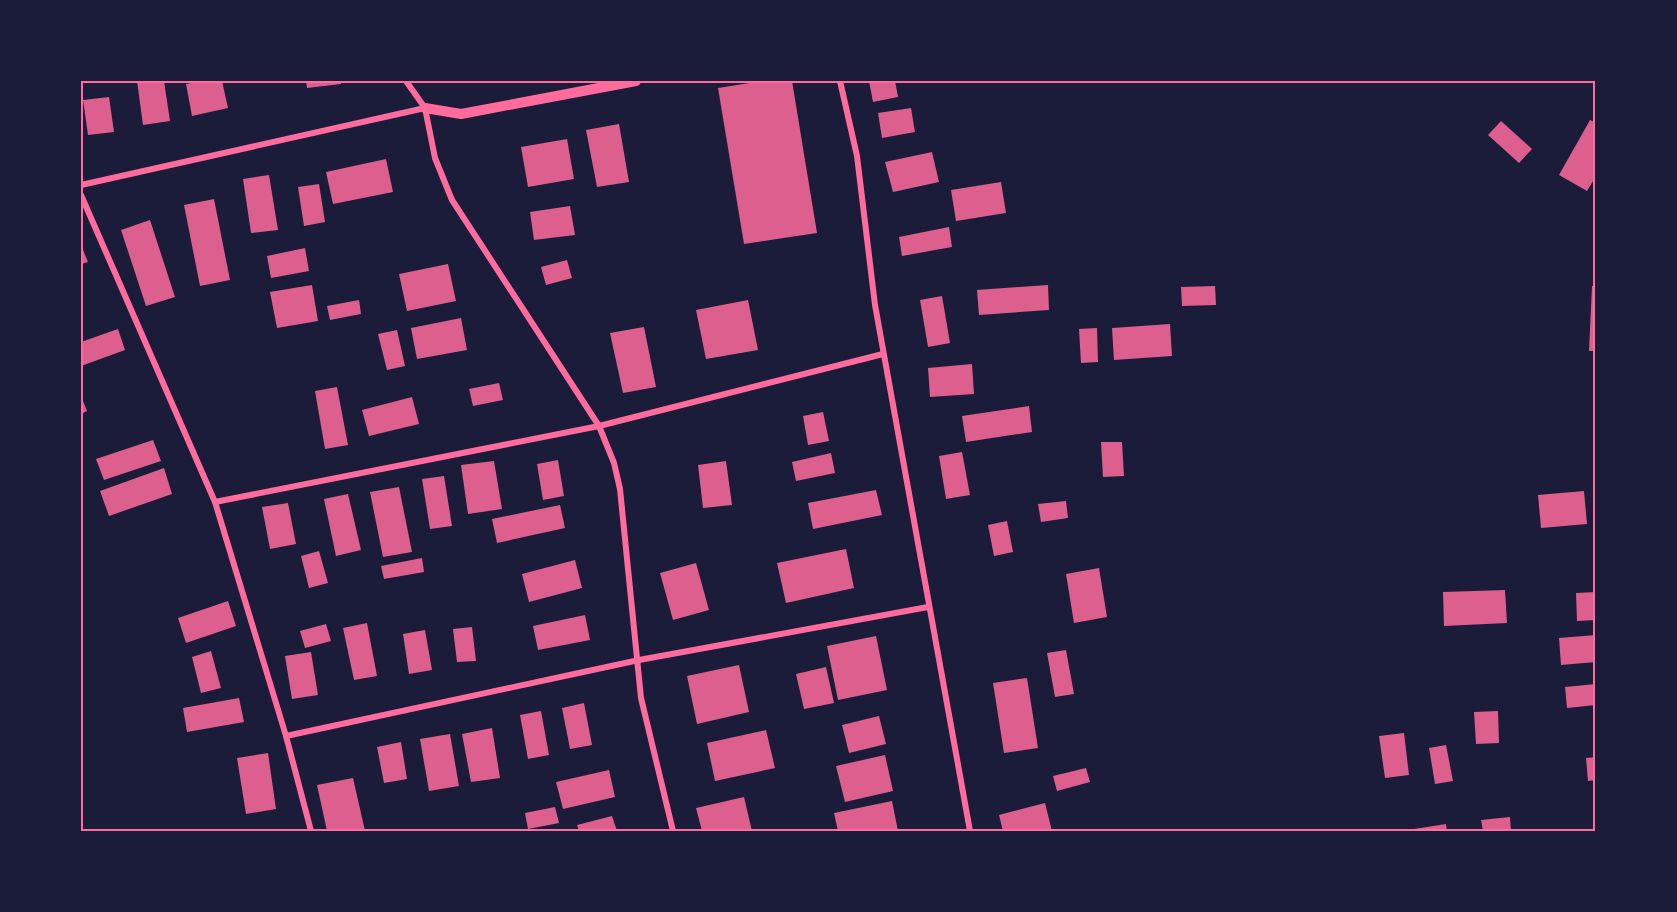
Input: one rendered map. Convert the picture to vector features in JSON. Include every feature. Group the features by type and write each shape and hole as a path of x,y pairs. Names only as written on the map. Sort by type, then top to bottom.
{"street":[{"path":"406,81 425,108 435,158 452,200 599,426 614,463 620,489 639,660 641,698 673,831"},
{"path":"81,185 425,108 461,114 636,81"},
{"path":"840,81 857,156 883,354 970,831"},
{"path":"81,195 215,502 286,736 311,831"},
{"path":"215,502 599,426 883,354"},
{"path":"286,736 639,660 928,607"}],"building":[{"path":"137,81 164,81 170,121 143,125"},
{"path":"222,81 228,108 192,116 186,84"},
{"path":"306,81 341,81 341,84 307,88"},
{"path":"762,81 792,81 817,233 744,244 718,88"},
{"path":"869,81 895,81 898,97 873,102"},
{"path":"109,97 114,132 88,135 83,100"},
{"path":"911,108 915,132 882,138 878,113"},
{"path":"1590,120 1596,123 1596,176 1587,191 1559,175"},
{"path":"1501,121 1532,149 1519,163 1488,135"},
{"path":"619,124 629,182 597,187 586,130"},
{"path":"567,139 574,179 528,187 521,147"},
{"path":"932,152 939,182 893,192 885,162"},
{"path":"386,159 393,192 333,204 326,172"},
{"path":"269,175 278,230 251,233 243,179"},
{"path":"1001,182 1006,213 956,221 951,190"},
{"path":"319,184 325,222 304,226 298,187"},
{"path":"214,199 230,280 200,286 184,205"},
{"path":"570,206 575,235 534,240 530,212"},
{"path":"150,220 175,297 146,306 121,230"},
{"path":"949,227 952,247 902,256 899,237"},
{"path":"81,245 88,262 81,264"},
{"path":"305,248 309,271 271,278 267,256"},
{"path":"567,260 572,278 546,285 541,267"},
{"path":"448,264 456,301 407,311 399,274"},
{"path":"312,285 318,321 277,328 270,292"},
{"path":"1048,285 1049,310 979,315 977,290"},
{"path":"1215,286 1216,305 1182,306 1181,287"},
{"path":"1592,286 1596,286 1596,351 1589,351"},
{"path":"942,296 950,343 928,347 920,300"},
{"path":"359,300 361,314 330,320 327,306"},
{"path":"748,300 758,350 706,359 696,310"},
{"path":"461,318 467,350 417,359 411,328"},
{"path":"1170,324 1172,356 1114,360 1112,328"},
{"path":"644,327 656,387 623,393 610,333"},
{"path":"1097,328 1098,362 1081,363 1079,329"},
{"path":"118,329 125,350 81,366 81,342"},
{"path":"397,330 405,366 387,370 378,334"},
{"path":"972,364 974,394 930,397 928,368"},
{"path":"499,383 503,400 473,406 469,389"},
{"path":"337,387 348,445 325,449 315,391"},
{"path":"81,396 87,411 81,414"},
{"path":"412,397 419,424 369,436 362,410"},
{"path":"1029,406 1032,432 966,442 962,416"},
{"path":"823,412 829,441 808,445 803,416"},
{"path":"153,440 161,461 104,480 96,459"},
{"path":"1101,442 1122,442 1124,476 1103,477"},
{"path":"962,452 970,495 946,499 939,456"},
{"path":"831,453 835,473 796,481 792,462"},
{"path":"558,460 564,496 543,500 537,464"},
{"path":"494,461 502,509 468,514 461,465"},
{"path":"726,461 732,505 703,508 698,465"},
{"path":"164,468 172,494 109,516 100,491"},
{"path":"444,476 452,526 430,529 422,479"},
{"path":"399,487 412,552 383,557 370,492"},
{"path":"876,490 882,515 813,529 808,503"},
{"path":"1584,491 1587,524 1541,528 1538,495"},
{"path":"348,494 361,550 336,556 324,499"},
{"path":"1066,501 1068,518 1041,522 1038,504"},
{"path":"288,503 296,544 270,549 262,507"},
{"path":"560,505 565,528 497,543 492,519"},
{"path":"1007,521 1013,552 994,556 988,525"},
{"path":"846,549 854,588 786,603 777,563"},
{"path":"319,551 328,583 309,588 301,556"},
{"path":"422,558 424,572 384,579 381,566"},
{"path":"575,560 582,588 529,602 522,574"},
{"path":"696,563 709,610 673,620 660,573"},
{"path":"1099,568 1107,617 1074,623 1066,574"},
{"path":"1505,590 1507,623 1444,626 1443,592"},
{"path":"1596,592 1596,620 1577,621 1576,593"},
{"path":"228,601 236,626 186,643 178,618"},
{"path":"585,615 590,640 538,650 533,626"},
{"path":"367,623 377,676 354,680 343,628"},
{"path":"326,624 331,641 305,648 300,631"},
{"path":"472,627 476,661 457,662 453,629"},
{"path":"425,630 432,670 409,674 403,634"},
{"path":"1596,635 1596,662 1561,665 1559,638"},
{"path":"876,636 887,690 838,700 827,646"},
{"path":"1066,650 1074,694 1055,697 1047,653"},
{"path":"211,651 221,688 201,693 192,657"},
{"path":"311,652 318,695 292,699 285,656"},
{"path":"739,665 749,712 697,724 687,676"},
{"path":"826,667 834,703 804,709 796,674"},
{"path":"1027,678 1038,748 1004,753 993,683"},
{"path":"1596,684 1596,705 1567,708 1565,687"},
{"path":"239,698 244,722 187,732 183,708"},
{"path":"584,703 592,745 570,749 562,708"},
{"path":"541,711 549,755 528,759 520,715"},
{"path":"1498,711 1499,743 1476,744 1474,712"},
{"path":"879,716 886,744 849,753 842,725"},
{"path":"492,728 500,778 471,782 462,734"},
{"path":"766,730 775,768 715,781 707,743"},
{"path":"1404,733 1409,775 1385,778 1379,736"},
{"path":"450,734 459,786 429,791 420,739"},
{"path":"401,742 407,779 384,783 377,747"},
{"path":"1446,745 1453,781 1435,784 1429,748"},
{"path":"268,753 276,809 246,814 237,758"},
{"path":"885,755 893,791 845,802 836,766"},
{"path":"1596,757 1596,780 1588,781 1586,758"},
{"path":"1086,768 1090,782 1057,791 1053,776"},
{"path":"609,770 615,797 563,809 556,782"},
{"path":"353,778 365,831 327,831 317,785"},
{"path":"744,797 752,831 702,831 696,808"},
{"path":"892,801 898,831 838,831 834,813"},
{"path":"1045,803 1052,831 1003,831 999,815"},
{"path":"555,807 559,823 528,829 525,813"},
{"path":"612,816 617,831 579,831 577,825"},
{"path":"1510,817 1511,831 1483,831 1481,820"},
{"path":"1446,824 1447,831 1414,831 1414,829"}]}
